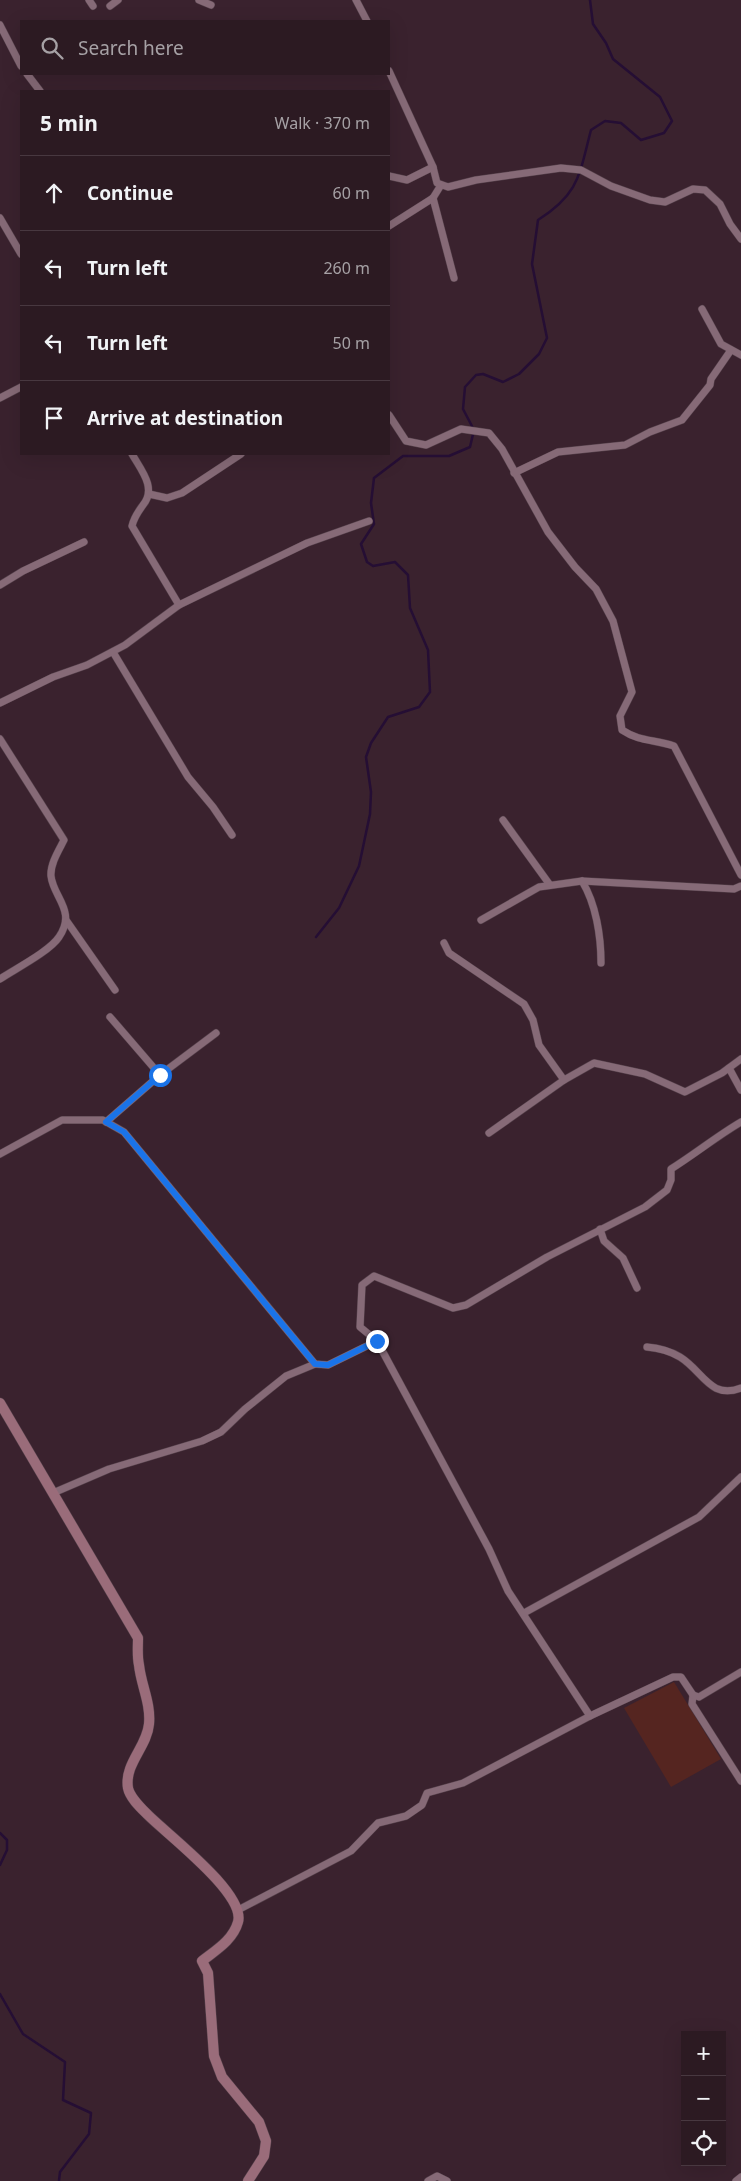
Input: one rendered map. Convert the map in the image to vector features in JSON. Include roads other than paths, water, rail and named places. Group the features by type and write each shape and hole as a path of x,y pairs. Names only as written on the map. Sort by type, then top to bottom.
{"street":[{"path":"110,6 118,0"},
{"path":"199,0 211,5"},
{"path":"356,0 366,20"},
{"path":"0,25 20,64"},
{"path":"390,73 433,167 437,183 448,187 476,180 561,168 581,170 611,186 650,200 666,202 693,189 705,190 720,204 730,224 741,239"},
{"path":"28,75 39,90"},
{"path":"390,176 407,180 433,167"},
{"path":"390,225 433,198 442,185"},
{"path":"433,198 454,278"},
{"path":"0,218 20,252"},
{"path":"702,309 721,344 741,355"},
{"path":"514,473 558,452 624,445 650,432 682,420 710,385 711,379 730,350"},
{"path":"0,398 20,388"},
{"path":"390,417 406,441 426,445 461,429 489,433 502,449 548,532 575,567 596,589 613,621 632,692 620,716 622,730 635,739 661,741 674,746 741,875"},
{"path":"133,455 150,486 148,499 133,518 132,526 179,606"},
{"path":"149,494 167,498 182,493 240,455"},
{"path":"0,703 126,645 179,606 307,543 369,521"},
{"path":"0,585 23,571 84,542"},
{"path":"113,652 188,777 213,807 232,835"},
{"path":"0,739 64,840 52,865 51,876 63,902 66,920 115,990"},
{"path":"503,820 550,885"},
{"path":"582,881 588,890 601,940 601,963"},
{"path":"481,920 539,887 550,885 582,881 734,889 741,886"},
{"path":"0,979 30,960 59,937 66,920"},
{"path":"444,943 450,953 524,1004 533,1020 539,1045 564,1080"},
{"path":"110,1017 160,1075"},
{"path":"106,1122 160,1075 216,1033"},
{"path":"490,1133 564,1080 594,1063 645,1074 685,1092 729,1068 741,1059"},
{"path":"729,1068 741,1090"},
{"path":"0,1154 62,1120 106,1122 124,1132 315,1364"},
{"path":"590,1716 508,1591 489,1548 377,1341 360,1327 362,1285 374,1276 452,1308 466,1305 519,1272 645,1207 667,1190 671,1180 671,1169 701,1151 741,1122"},
{"path":"600,1229 604,1241 623,1258 637,1288"},
{"path":"53,1492 109,1469 202,1441 221,1432 245,1409 286,1376 315,1364 328,1365 377,1341"},
{"path":"647,1348 660,1348 681,1358 716,1390 728,1393 741,1388"},
{"path":"0,1403 138,1638 139,1665 147,1695 149,1724 141,1748 131,1767 128,1789 137,1804 219,1882 238,1910 238,1921 233,1933 225,1944 202,1961 208,1973 214,2056 222,2077 259,2122 266,2141 264,2156 248,2181"},
{"path":"524,1613 699,1517 741,1477"},
{"path":"693,1695 699,1696 741,1672"},
{"path":"238,1910 351,1851 378,1823 406,1816 422,1806 427,1793 463,1783 590,1716 673,1677 681,1677 693,1695 692,1704 741,1781"},
{"path":"428,2181 438,2176 447,2181"},
{"path":"736,2181 741,2177"}],"waterway":[{"path":"316,937 339,908 359,866 370,814 371,792 366,757 371,743 388,717 419,707 430,692 428,650 410,608 408,575 395,562 373,566 367,562 361,544 374,524 371,503 374,478 403,456 449,456 470,447 474,430 463,409 465,387 476,375 483,374 503,382 519,374 539,354 547,338 532,264 538,220 562,201 576,182 591,130 605,121 621,123 641,140 664,133 672,121 660,97 613,59 606,43 593,24 590,0"},
{"path":"0,1833 7,1840 7,1850 0,1865"},
{"path":"0,1994 23,2034 65,2062 63,2100 91,2113 89,2134 60,2172 59,2181"}]}
